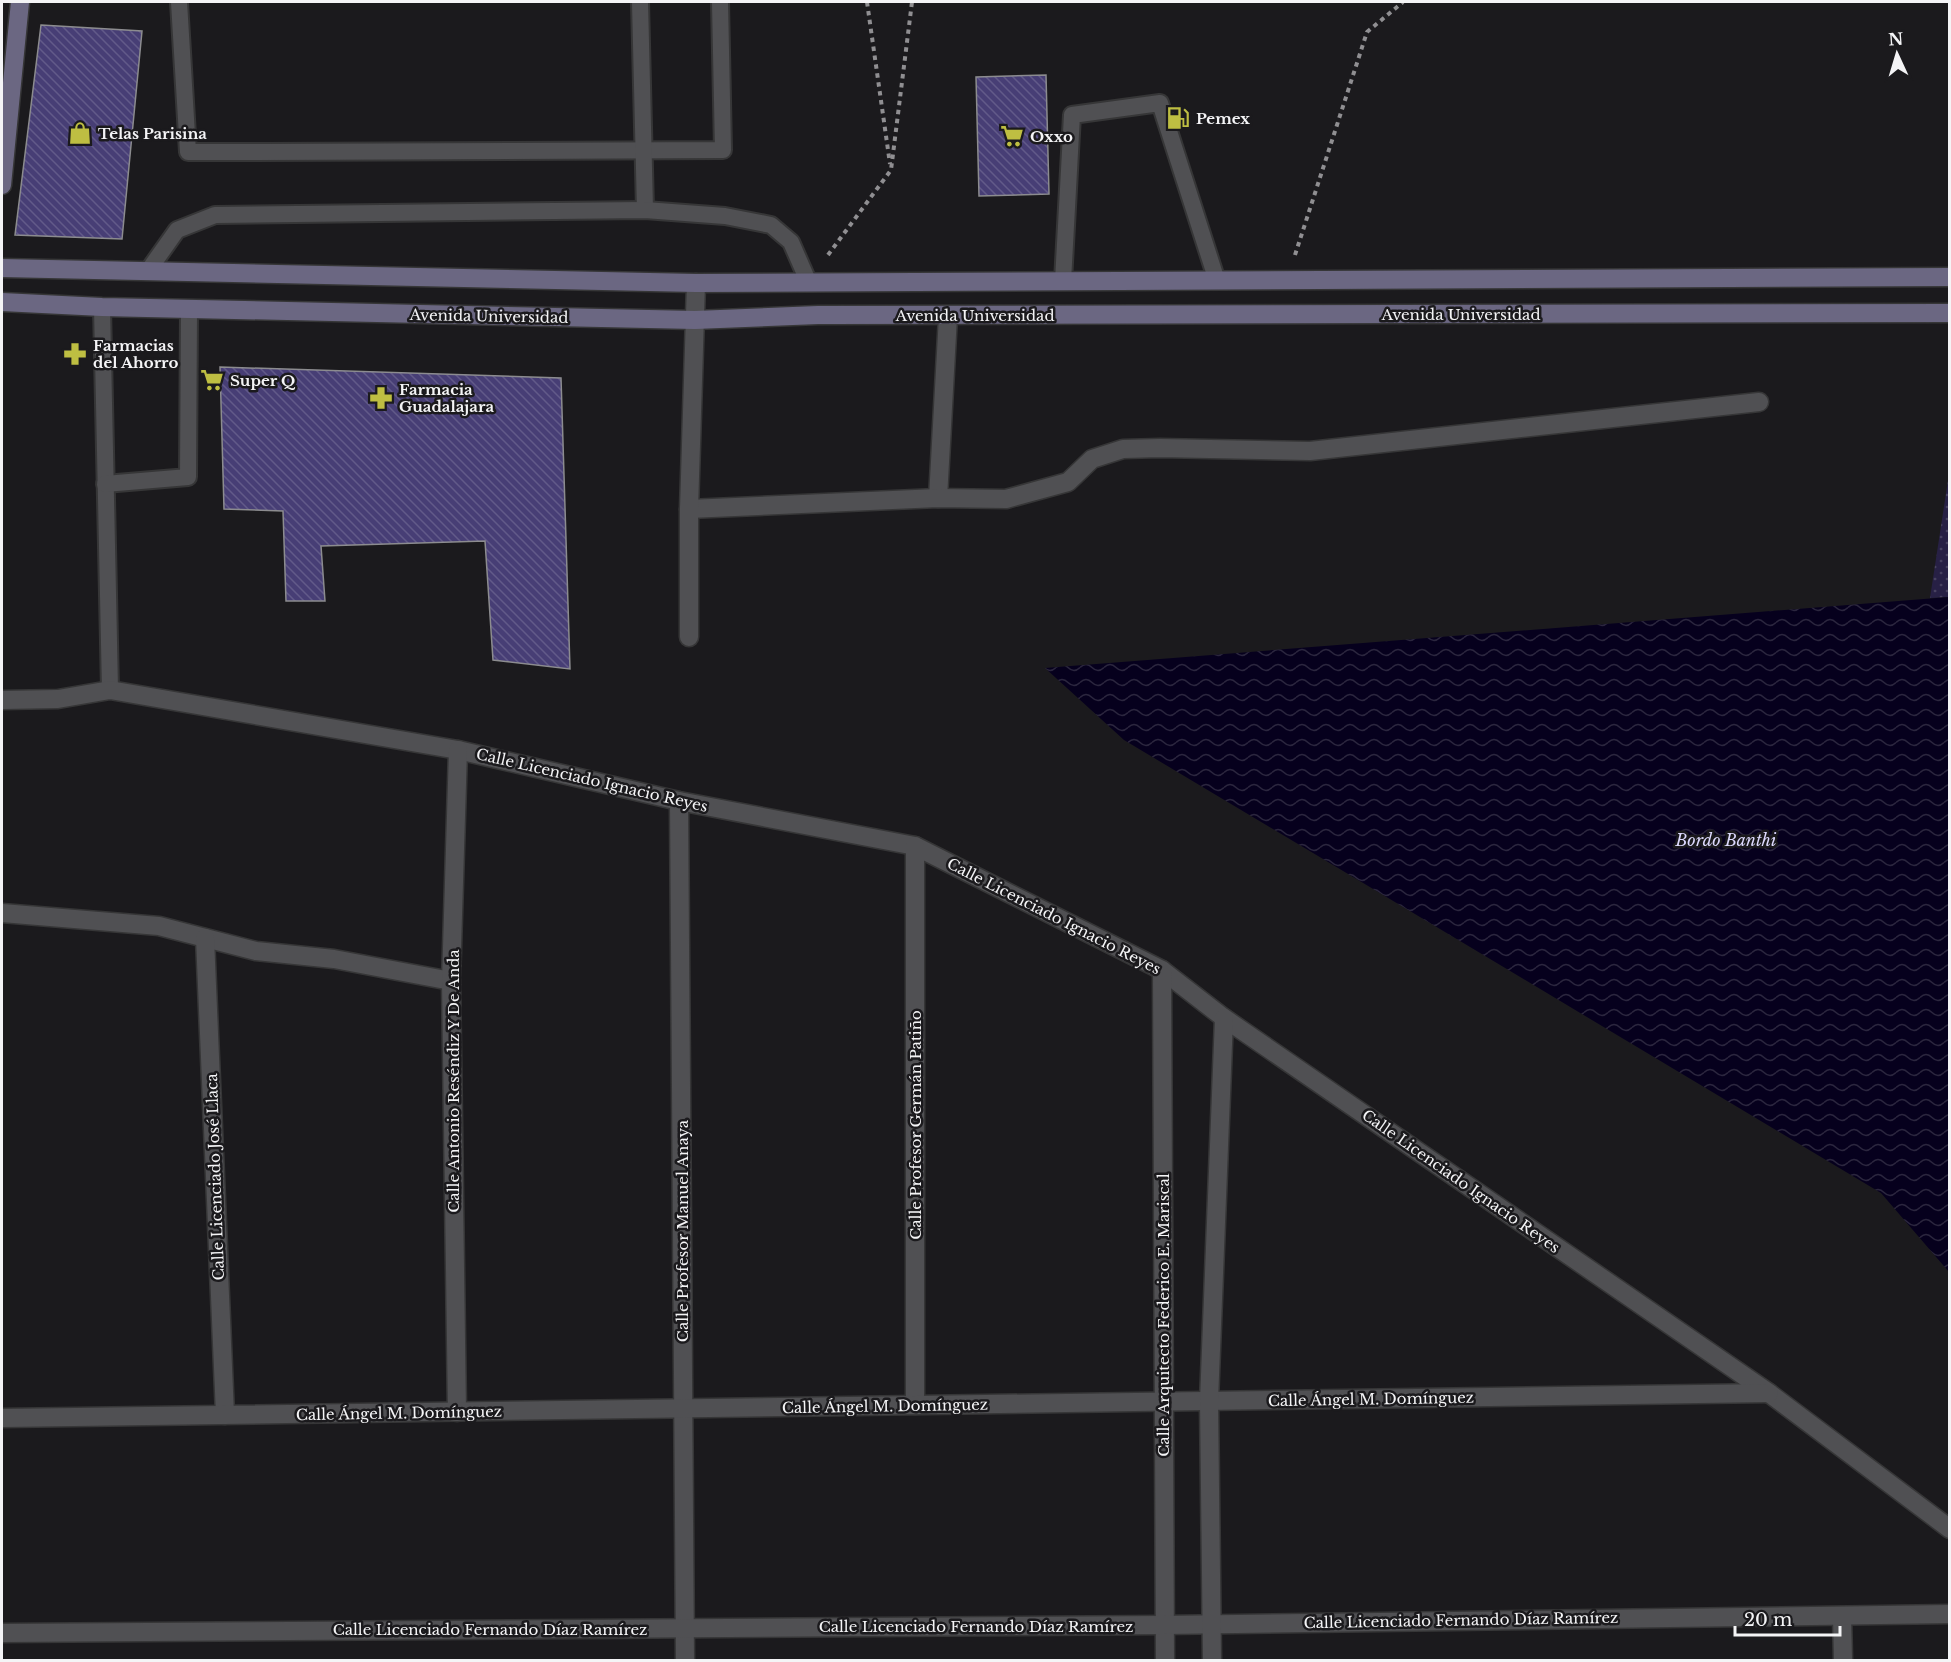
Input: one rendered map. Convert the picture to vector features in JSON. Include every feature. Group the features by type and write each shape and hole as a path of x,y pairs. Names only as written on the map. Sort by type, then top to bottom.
{"main road":[{"path":"2,185 20,2"},
{"path":"2,268 696,283 1950,277"},
{"name":"Avenida Universidad","path":"2,302 102,308 695,320 818,315 1950,313"}],"street":[{"path":"689,637 689,509 696,283"},
{"path":"938,498 948,316"},
{"path":"689,509 938,498 1006,499 1068,482 1092,459 1123,449 1310,451 1759,402"},
{"name":"Calle Licenciado Ignacio Reyes","path":"2,700 58,699 110,690 458,750 679,801 915,846 1162,970 1224,1018 1769,1393 1950,1529"},
{"name":"Calle Antonio Reséndiz Y De Anda","path":"457,1412 451,981 458,750"},
{"name":"Calle Profesor Manuel Anaya","path":"679,801 685,1660"},
{"name":"Calle Profesor Germán Patiño","path":"915,846 915,1405"},
{"path":"2,913 159,926 256,951 334,959 451,981"},
{"name":"Calle Licenciado José Llaca","path":"205,938 225,1415"},
{"name":"Calle Arquitecto Federico E. Mariscal","path":"1162,970 1164,1660"},
{"path":"1212,1660 1209,1401 1224,1018"},
{"name":"Calle Ángel M. Domínguez","path":"2,1418 1769,1393"},
{"name":"Calle Licenciado Fernando Díaz Ramírez","path":"2,1633 1164,1625 1950,1614"},
{"path":"1842,1616 1843,1660"}],"lane":[{"path":"179,2 188,152 723,150 720,2"},
{"path":"640,2 645,210"},
{"path":"1063,282 1072,115 1160,104 1217,281"},
{"path":"148,271 177,230 215,215 645,210 725,216 771,225 791,242 808,281"},
{"path":"102,308 110,690"},
{"path":"105,484 188,477 189,309"}],"path":[{"path":"867,2 891,170"},
{"path":"808,281 891,170 912,2"},
{"path":"1287,281 1367,32 1403,2"}],"shaded area":[{"path":"1949,474 1949,597 1930,598"}],"water":[{"name":"Bordo Banthi","path":"1949,597 1949,1272 1881,1193 1124,740 1045,668"}],"building":[{"name":"Telas Parisina","path":"41,25 142,31 122,239 15,235"},
{"name":"Oxxo","path":"1046,75 1049,194 979,196 976,77"},
{"path":"220,367 561,378 570,669 493,660 485,541 321,546 325,601 286,601 283,511 224,509"}],"place":[{"name":"Pemex","path":"1178,118"},
{"name":"Telas Parisina","path":"80,133"},
{"name":"Oxxo","path":"1012,136"},
{"name":"Farmacias del Ahorro","path":"75,354"},
{"name":"Super Q","path":"212,380"},
{"name":"Farmacia Guadalajara","path":"381,398"}]}
